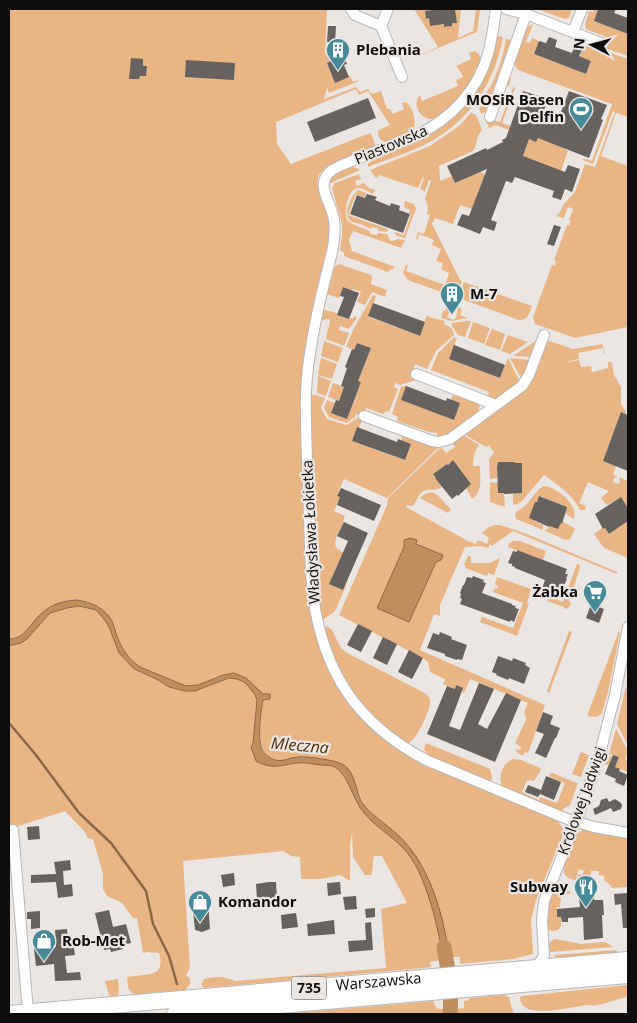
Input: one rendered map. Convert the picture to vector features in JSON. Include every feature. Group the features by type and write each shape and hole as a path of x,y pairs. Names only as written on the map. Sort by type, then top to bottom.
{"main road":[{"name":"Warszawska","path":"467,982 531,969 628,960"},
{"name":"Warszawska","path":"9,1014 467,982 628,974"},
{"name":"Warszawska","path":"175,1014 431,985"}],"street":[{"path":"351,9 355,15 381,26 402,77"},
{"path":"381,26 388,9"},
{"name":"Piastowska","path":"331,256 335,226 323,188 327,175 336,168 419,134 439,123 452,112 464,100 485,65 491,43 496,9"},
{"path":"506,9 526,14 603,44"},
{"path":"573,32 582,9"},
{"path":"490,117 526,14"},
{"name":"Władysława Łokietka","path":"331,256 311,343 307,368 306,401 313,596 324,641 337,676 347,693 364,714 390,738 426,760 576,822 628,833"},
{"path":"364,416 429,440 439,442 450,439 523,384 544,335"},
{"path":"416,374 496,405"},
{"name":"Królowej Jadwigi","path":"544,951 542,920 546,894 576,822 624,675 628,627"},
{"path":"13,830 28,1012"},
{"path":"544,951 551,962 564,966"},
{"path":"531,969 541,961 544,951"}],"shaded area":[{"path":"9,9 327,9 325,55 339,44 347,44 351,49 347,54 341,50 328,56 331,61 327,63 335,82 350,76 353,82 358,80 329,93 327,88 324,99 356,87 360,92 368,89 372,94 381,91 387,109 390,109 393,114 404,109 402,103 406,102 412,110 414,128 409,134 387,142 380,139 378,132 390,125 368,91 359,95 356,89 276,122 277,144 291,164 370,133 375,144 373,148 327,167 321,172 317,184 330,224 330,230 329,244 309,330 301,385 308,592 313,622 332,675 349,705 373,730 390,744 416,760 558,821 560,824 563,829 563,835 536,900 531,920 533,954 513,959 460,964 460,957 450,957 439,910 416,856 363,804 351,773 305,757 277,761 266,756 262,747 259,722 263,700 270,694 263,695 246,678 234,673 223,675 198,685 186,686 140,667 132,661 123,649 112,621 93,604 83,600 65,601 50,607 22,634 9,639"},
{"path":"414,9 435,9 425,11 426,19 429,18 431,26 444,24 444,27 457,23 455,9 461,9 458,38 473,31 476,9 480,9 477,32 401,63 438,47"},
{"path":"536,9 572,9 569,18 565,19"},
{"path":"594,9 598,9 594,21 628,34 628,56 602,47 606,37 586,29 585,25 589,11 593,12"},
{"path":"533,24 526,42 530,43 532,38 539,41 534,54 586,74 591,61 580,56 582,50 585,51 587,45 628,59 628,117 616,113 601,156 628,166 628,327 575,338 535,324 533,317 552,265 555,266 556,261 554,260 567,225 569,226 571,221 569,220 573,209 568,207 564,218 556,216 575,192 585,164 595,167 615,112 613,111 593,164 583,160 583,158 592,161 612,104 518,70 514,64 527,27"},
{"path":"497,36 503,37 494,70 487,85 468,112 456,124 428,143 368,167 371,160 425,137 463,108 481,82 493,53"},
{"path":"506,39 512,40 489,110 481,114 479,104 495,77"},
{"path":"475,51 481,59 479,67 476,75 463,93 449,109 436,118 431,119 423,116 419,112 416,103 420,95 422,101 458,86 456,80 463,77 456,66 471,59 469,53"},
{"path":"509,77 511,78 509,86 515,88 502,123 511,126 509,130 496,125 489,128 484,116 500,122 513,88 506,85"},
{"path":"471,113 476,115 482,130 478,136 475,148 473,151 439,166 440,181 452,176 455,183 480,172 485,174 472,209 460,205 453,224 435,218 432,224 462,281 455,297 408,280 403,273 406,265 408,265 406,271 445,285 449,273 441,269 443,263 436,261 441,249 432,245 434,240 419,234 416,239 418,232 424,234 430,215 427,214 428,207 425,198 431,181 429,180 425,191 420,189 423,177 418,188 379,175 377,178 370,170 430,146 459,126"},
{"path":"544,119 568,151 561,171 523,157 529,139 536,141"},
{"path":"352,167 360,170 328,184 335,175"},
{"path":"359,174 361,179 355,181 357,186 364,183 369,188 375,190 373,194 358,188 351,193 346,207 347,220 370,231 370,234 386,234 391,241 397,239 405,240 401,248 353,231 349,240 352,251 395,267 388,272 344,256 344,253 340,250 342,224 332,188 335,183"},
{"path":"358,190 366,193 365,197 356,194 348,215 388,229 387,232 378,231 378,228 371,227 371,229 349,219 347,215 348,206"},
{"path":"405,201 414,204 416,209 405,238 394,233 404,235 411,214 409,213 410,210 404,207"},
{"path":"339,264 371,275 371,284 387,290 385,297 372,292 365,305 357,302 361,292 352,289 343,287 339,298 327,294 333,268"},
{"path":"464,282 532,306 529,314 526,318 519,320 459,298"},
{"path":"373,295 376,296 369,317 419,336 427,315 445,321 444,324 451,328 454,335 436,351 427,369 415,364 410,378 416,380 400,385 395,383 394,387 398,389 389,412 386,411 383,414 366,408 363,416 356,414 347,423 329,417 324,408 327,400 338,404 336,407 333,406 331,413 347,418 361,382 358,381 371,348 357,343 354,350 346,347 354,328"},
{"path":"448,304 455,306 454,311 450,310 447,317 453,320 456,318 458,307 462,309 460,315 468,318 451,321 441,318"},
{"path":"323,310 337,313 337,315 349,319 353,319 354,316 357,318 349,329 340,326 339,330 349,333 344,346 326,339 330,320 321,319"},
{"path":"471,321 465,337 458,335 452,326 452,323"},
{"path":"473,322 490,328 484,344 468,338"},
{"path":"492,329 505,334 500,350 485,345"},
{"path":"508,335 528,342 510,354 501,351"},
{"path":"454,337 457,338 449,359 500,378 508,358 520,382 496,400 489,398 489,392 431,370 438,353"},
{"path":"537,340 532,357 513,356"},
{"path":"324,341 343,348 338,362 321,356"},
{"path":"546,341 573,349 602,344 605,354 603,348 578,353 579,359 568,362 579,360 581,367 591,366 592,372 608,368 608,362 612,363 614,375 621,387 621,404 626,412 625,414 621,413 603,461 616,466 613,475 617,476 613,482 619,484 619,477 628,481 628,508 621,497 607,505 601,498 609,491 588,482 579,503 586,506 585,510 580,510 569,495 544,475 522,501 513,505 513,494 522,493 515,462 498,462 497,478 490,479 489,459 494,453 489,445 486,447 467,436 465,432 520,392"},
{"path":"321,358 337,364 332,379 318,375"},
{"path":"510,358 531,360 522,380"},
{"path":"318,376 331,381 326,396 317,393"},
{"path":"333,383 344,387 339,401 328,397"},
{"path":"407,385 401,400 454,419 460,403 450,402 453,394 480,405 477,415 449,436 437,438 437,433 397,421 398,417 392,414 401,387"},
{"path":"312,395 325,398 321,408 327,419 347,425 357,418 362,420 352,441 404,460 411,444 400,443 403,434 439,447 387,498 344,479 337,495 340,497 334,511 345,516 335,544 343,553 329,584 343,590 347,584 334,612 322,620 316,573 310,397"},
{"path":"463,433 479,445 473,460 473,466 480,466 480,484 476,496 472,499 466,488 471,484 453,461 433,474 442,487 423,491 414,505 407,505 406,507 476,544 478,540 487,544 489,538 482,533 489,527 500,525 527,534 617,572 617,574 513,531 492,546 490,544 488,548 481,546 465,547 440,605 440,616 434,614 420,650 545,705 528,753 525,752 523,756 515,749 520,750 521,747 515,743 526,720 524,712 528,703 470,679 464,693 462,692 463,688 456,685 455,689 443,684 445,679 430,672 428,662 423,658 339,615 387,505 388,498 440,448 446,453 455,447 452,442","holes":["410,538 438,560 436,562 409,621 404,540"]},
{"path":"490,482 498,483 498,493 504,493 505,507 490,502"},
{"path":"544,486 562,494 570,502 574,511 574,519 564,513 567,507 540,496 537,502 534,521 543,525 543,530 516,519 516,512 525,506 539,489"},
{"path":"431,492 437,495 451,509 448,513 420,498"},
{"path":"628,521 628,558 604,548 594,534 605,528 609,534"},
{"path":"563,522 575,529 570,539 566,540 545,531 549,526 558,529"},
{"path":"410,538 417,540 416,544 443,555 441,560 436,562 409,622 377,608 404,547 404,540"},
{"path":"520,541 546,551 543,560 508,547 509,543"},
{"path":"468,556 471,556 471,563 490,563 500,558 494,575 488,573 487,576 465,568 466,566 464,565"},
{"path":"577,564 579,564 580,568 569,601 571,604 568,608 564,609 564,607 547,601 549,597 563,602"},
{"path":"497,577 531,589 527,603 529,604 517,636 480,622 482,617 513,628 523,603 493,592 498,586 495,584"},
{"path":"76,600 92,604 109,616 123,649 132,661 140,667 186,686 198,685 223,675 234,673 246,678 263,694 270,694 270,699 263,700 260,737 263,751 272,759 279,761 298,757 314,758 342,764 347,767 353,777 363,804 402,839 413,851 422,866 441,915 450,965 444,965 431,903 419,871 403,848 365,815 339,770 328,765 300,763 272,766 256,761 251,747 257,700 244,682 229,678 195,691 185,691 169,687 134,669 119,653 104,619 96,610 79,606 50,613 27,639 21,643 9,646 9,639 24,633 50,607"},
{"path":"79,606 96,610 100,613 109,627 119,653 134,670 163,684 205,688 229,678 237,679 249,686 257,700 251,747 262,764 275,766 306,763 333,766 339,769 362,811 400,844 413,860 430,901 443,960 430,962 431,967 423,968 204,988 201,985 204,979 212,977 224,977 235,981 386,968 381,909 407,903 382,856 374,856 371,875 365,875 353,857 352,832 350,881 340,875 321,879 301,879 300,857 291,856 283,851 183,861 190,968 186,975 190,979 190,984 185,991 137,995 131,992 127,977 156,972 160,966 160,955 159,953 143,953 137,918 133,918 122,903 107,896 103,889 103,874 93,839 88,838 65,811 9,829 9,646 21,643 27,639 50,613"},
{"path":"327,626 332,630 341,648 347,653 428,696 430,704 426,716 419,731 411,741 406,743 395,736 372,716 353,695 341,675 335,660 324,629"},
{"path":"569,631 572,632 549,693 547,691"},
{"path":"619,631 608,692 602,713 593,717 587,716"},
{"path":"628,685 628,746 617,724 625,690"},
{"path":"616,729 628,751 625,759 628,760 628,772 605,764 608,756 612,757 610,761 616,764 619,757 609,754"},
{"path":"426,743 490,769 491,781 489,782 431,758 424,749"},
{"path":"581,752 589,755 581,777 572,774"},
{"path":"513,759 521,760 540,768 541,770 534,781 527,780 522,792 539,800 540,797 557,803 565,783 550,777 549,774 552,773 578,783 570,805 563,809 562,812 502,787 500,779 502,771 506,764"},
{"path":"583,830 628,838 628,887 612,888 604,880 604,876 599,875 599,871 591,871 590,880 577,880 579,874 582,875 584,871 579,869 576,880 567,877 564,870 568,853 575,837"},
{"path":"559,889 565,889 572,893 561,897 560,907 557,907 557,917 561,917 561,926 558,930 552,931 547,927 548,910 552,893"},
{"path":"556,939 581,944 604,942 613,947 550,952 550,944"},
{"path":"616,950 618,953 563,958 557,958 553,955"},
{"path":"118,979 118,996 109,995 105,981"},
{"path":"628,985 628,996 598,1005 586,1005 559,1010 537,1011 528,1009 522,1004 520,997 522,996"},
{"path":"505,995 510,998 514,1014 454,1014 454,1009 464,1008 464,1001 469,1000 469,998"},
{"path":"433,1001 438,1008 447,1009 446,1014 282,1014"}],"building":[{"path":"455,9 457,23 444,27 444,24 430,26 429,18 426,19 425,11"},
{"path":"598,9 616,9 614,13 628,18 628,34 594,21"},
{"path":"328,26 336,26 335,42 327,42"},
{"path":"549,37 557,40 555,47 572,53 575,45 583,48 579,56 591,61 586,74 534,54 539,41 546,43"},
{"name":"Plebania","path":"341,50 345,54 344,57 347,64 344,65 349,77 335,83 327,63 331,61 328,56"},
{"path":"131,58 143,59 143,66 147,66 146,76 140,76 139,79 129,79"},
{"path":"186,60 235,63 234,80 185,77"},
{"path":"523,91 548,99 543,113 553,117 561,112 569,91 607,105 589,158 538,138 536,142 529,139 523,156 565,172 568,165 580,169 572,192 565,189 561,200 552,197 554,191 515,177 512,183 506,181 491,220 497,222 494,231 483,227 480,234 457,225 462,214 469,216 487,169 455,183 447,166 503,142 502,140 506,138"},
{"path":"368,98 376,118 315,142 307,122"},
{"path":"367,194 377,197 375,200 390,206 391,203 400,206 399,210 410,214 403,233 350,214 357,195 365,198"},
{"path":"554,225 561,227 554,246 547,244"},
{"path":"343,287 359,293 349,319 337,315 344,297 340,296"},
{"path":"373,303 425,322 420,336 368,316"},
{"path":"357,343 371,348 358,381 361,382 347,419 331,413 336,400 339,401 344,387 341,386 347,368 345,367 352,349 354,350"},
{"path":"454,345 505,365 500,378 449,359"},
{"path":"406,386 446,401 447,398 460,403 454,420 401,400"},
{"path":"621,412 628,415 628,471 603,461"},
{"path":"357,427 397,442 398,439 411,444 405,460 352,441"},
{"path":"453,460 471,484 452,499 433,474"},
{"path":"498,462 522,463 522,493 498,493"},
{"path":"341,488 381,505 374,521 337,505 340,497 337,496"},
{"path":"539,496 567,507 562,524 558,529 529,518"},
{"path":"621,497 628,508 628,521 609,534 605,528 603,529 595,514"},
{"path":"344,522 368,533 343,590 329,584 348,541 337,536"},
{"path":"517,550 567,569 565,574 568,574 567,579 559,596 544,592 545,590 542,589 545,580 515,568 512,564 508,563 513,551 517,552"},
{"path":"473,576 484,580 483,582 486,583 482,593 512,604 516,606 515,608 519,609 514,622 460,604 462,599 460,598 460,593 463,585 467,577 472,578"},
{"name":"Żabka","path":"591,604 604,609 599,623 586,618"},
{"path":"358,624 372,631 361,652 347,645"},
{"path":"440,632 452,637 451,639 467,645 462,660 445,656 445,654 427,648 433,633 439,635"},
{"path":"383,637 397,644 387,665 373,658"},
{"path":"409,650 423,658 412,679 398,672"},
{"path":"498,656 512,661 513,658 526,663 525,665 530,668 524,684 509,678 508,680 492,672"},
{"path":"479,683 494,689 478,724 487,729 506,693 521,700 495,762 427,734 447,686 455,689 456,685 463,688 449,726 460,730"},
{"path":"543,712 553,716 550,724 560,728 546,758 535,753 544,734 536,731"},
{"path":"613,755 619,757 615,767 628,775 624,786 615,782 616,779 605,774"},
{"path":"546,776 561,782 554,800 540,794 538,797 525,792 528,785 541,790"},
{"path":"607,798 609,802 615,799 621,803 621,809 613,812 611,808 595,815 593,809 599,806 601,800"},
{"path":"39,826 40,839 28,840 27,827"},
{"path":"70,860 71,870 63,871 64,885 72,884 73,896 58,898 56,882 31,883 31,875 56,874 54,862"},
{"path":"234,873 235,885 223,887 221,875"},
{"path":"592,879 594,900 603,900 603,938 584,940 583,917 568,918 568,922 562,922 561,917 557,917 557,909 580,907 579,898 582,898 580,880"},
{"path":"276,882 277,899 257,900 256,884"},
{"path":"340,882 341,894 328,896 327,883"},
{"path":"628,893 628,928 623,928 621,904 615,905 614,894"},
{"path":"356,896 357,909 345,910 343,897"},
{"path":"208,900 210,929 202,932 195,930 192,901"},
{"path":"375,908 375,917 366,918 365,909"},
{"path":"109,910 113,927 126,924 131,943 122,945 123,949 111,952 110,949 104,950 95,913"},
{"path":"40,911 40,928 31,929 31,919 27,919 27,912"},
{"path":"296,913 298,927 282,929 281,915"},
{"path":"334,920 335,934 308,936 307,924"},
{"path":"371,922 373,950 349,952 348,941 366,940 365,923"},
{"path":"67,929 68,942 73,942 75,955 65,956 67,973 80,972 81,980 55,981 54,964 36,966 34,949 56,947 55,930"}],"waterway":[{"path":"9,723 36,755 79,813 111,843 146,891 153,924 169,956 177,984"},
{"name":"Mleczna","path":"444,947 450,989 450,1014"}],"place":[{"name":"Plebania","path":"338,71"},
{"name":"MOSiR Basen Delfin","path":"581,130"},
{"name":"M-7","path":"452,315"},
{"name":"Żabka","path":"595,613"},
{"name":"Subway","path":"586,908"},
{"name":"Komandor","path":"200,923"},
{"name":"Rob-Met","path":"44,962"}]}
